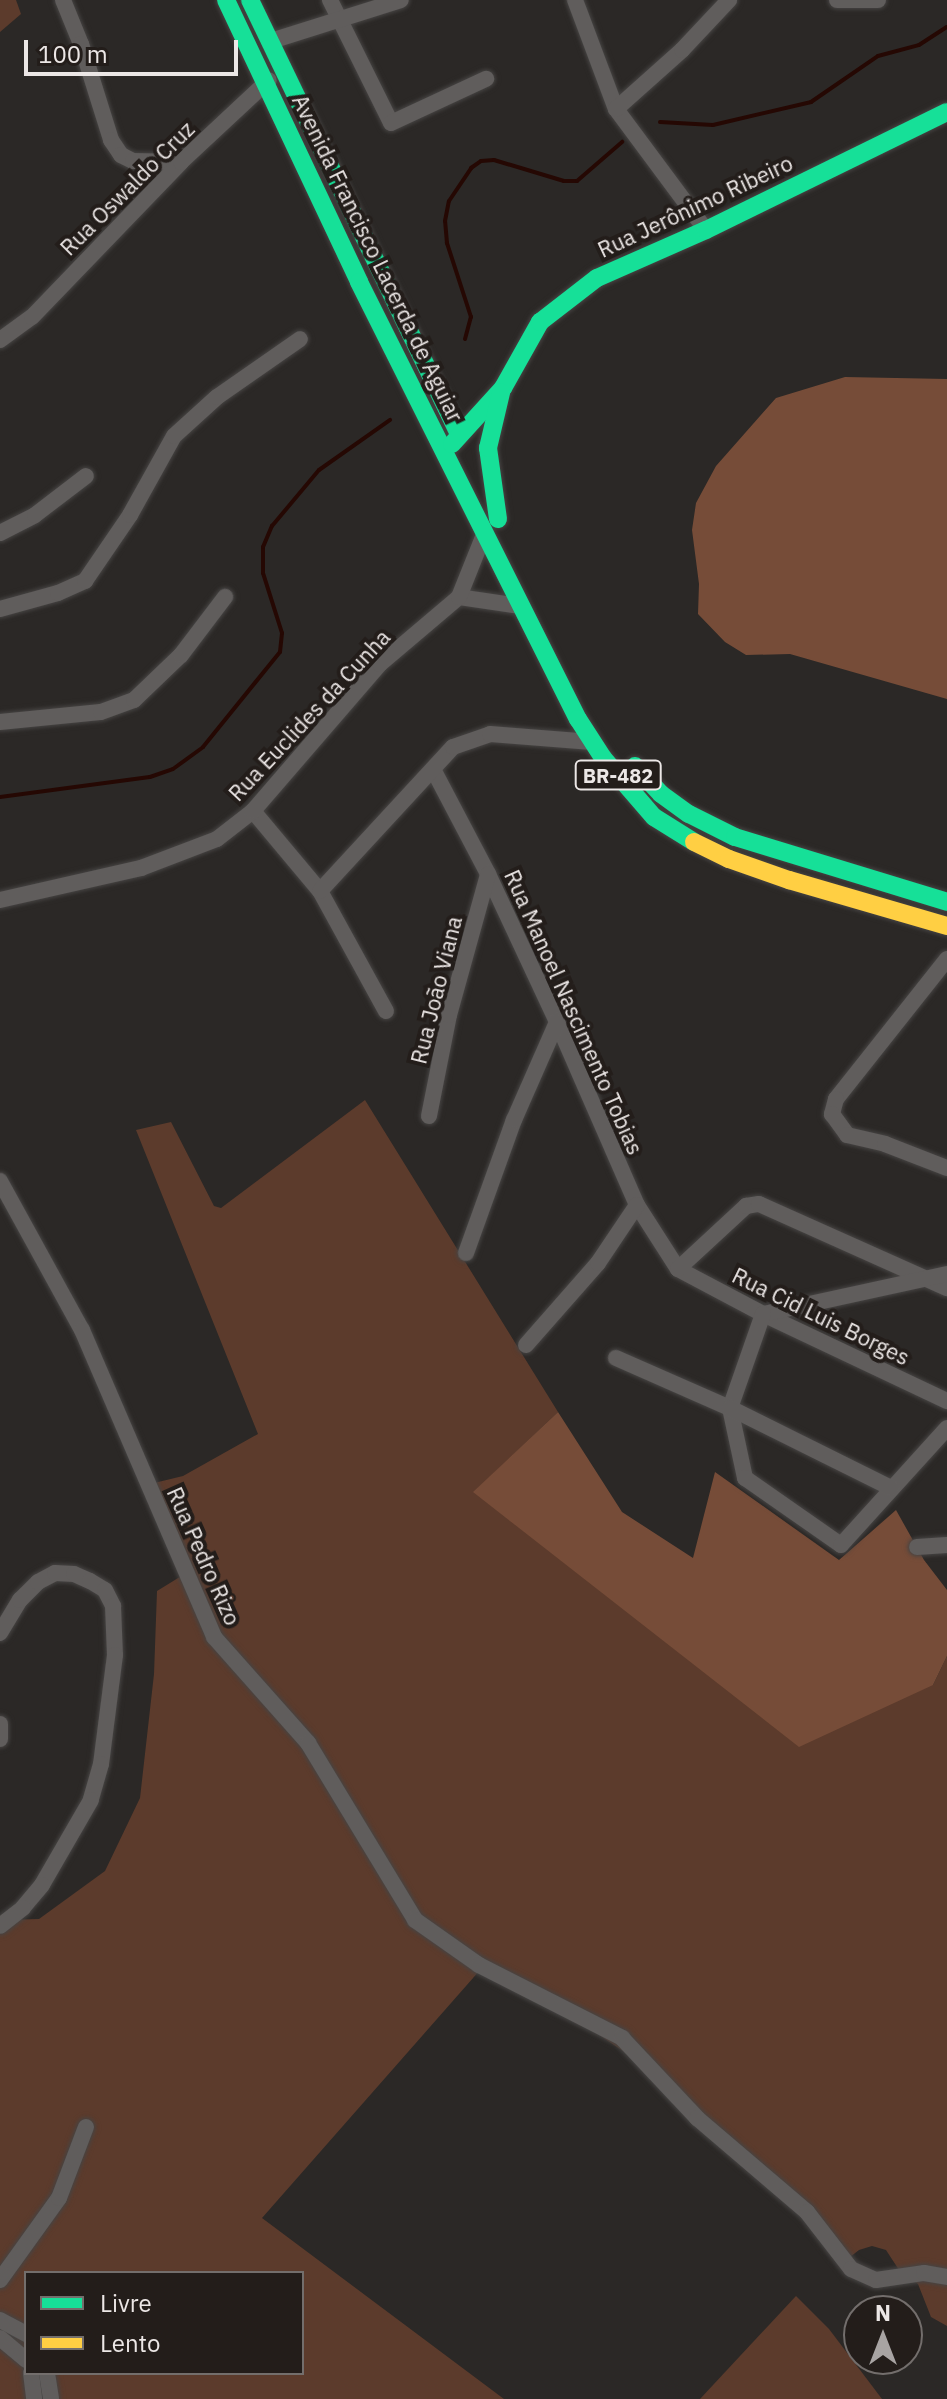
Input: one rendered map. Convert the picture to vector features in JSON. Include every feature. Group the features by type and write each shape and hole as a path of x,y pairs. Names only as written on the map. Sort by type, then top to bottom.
{"main road":[{"name":"Avenida Francisco Lacerda de Aguiar","path":"226,0 359,282 445,451"},
{"name":"Avenida Francisco Lacerda de Aguiar","path":"250,0 468,444"},
{"name":"Rua Jerônimo Ribeiro","path":"503,388 540,322 597,278 706,230 947,112"},
{"path":"468,444 503,388"},
{"path":"492,525 488,448 503,388"},
{"path":"445,451 468,444 488,448"},
{"name":"BR-482","path":"468,444 519,606 592,742 654,817 682,836 729,859 947,926"},
{"name":"BR-482","path":"445,451 569,657"},
{"name":"BR-482","path":"610,733 641,774 689,814 735,837 873,882 947,902"},
{"path":"864,903 873,882"}],"street":[{"path":"63,0 81,44 111,140 121,155 133,161 181,162"},
{"path":"330,0 391,123 486,79"},
{"path":"271,41 401,0"},
{"path":"575,0 616,109 706,230"},
{"path":"616,109 682,50 729,0"},
{"path":"837,0 878,0"},
{"name":"Rua Oswaldo Cruz","path":"0,340 32,317 181,162 267,82 281,63"},
{"path":"0,609 58,593 85,581 130,515 174,436 217,397 300,339"},
{"path":"0,533 35,515 86,476"},
{"name":"Rua Euclides da Cunha","path":"1,900 141,868 196,850 253,811 380,664 459,597 492,525"},
{"path":"0,722 101,712 134,700 181,655 225,597"},
{"path":"459,597 519,606"},
{"path":"320,891 453,747 490,734 592,742"},
{"name":"Rua Manoel Nascimento Tobias","path":"434,771 488,874 637,1205 678,1269"},
{"path":"253,811 320,891 386,1011"},
{"name":"Rua João Viana","path":"429,1116 449,1015 488,874"},
{"path":"947,959 836,1099 832,1114 847,1135 885,1144 947,1168"},
{"path":"466,1253 514,1120 557,1022"},
{"name":"Rua Pedro Rizo","path":"0,1181 82,1330 214,1637 308,1743 345,1809 415,1920 479,1965 622,2038 697,2118 807,2212 851,2269 876,2280 924,2273 947,2277"},
{"path":"678,1269 746,1206 759,1204 947,1288"},
{"path":"526,1345 598,1263 637,1205"},
{"name":"Rua Cid Luis Borges","path":"678,1269 763,1314 947,1401"},
{"path":"947,1274 763,1314 730,1408 745,1478 841,1545 947,1428"},
{"path":"616,1358 730,1408 891,1488"},
{"path":"917,1547 947,1545"},
{"path":"0,1633 20,1600 38,1582 55,1573 74,1574 90,1581 105,1590 113,1606 115,1655 101,1764 91,1800 42,1885 23,1908 0,1926"},
{"path":"0,1724 0,1739"},
{"path":"0,2280 59,2198 86,2127"},
{"path":"0,2320 24,2333"},
{"path":"0,2338 24,2358"},
{"path":"31,2375 34,2399"}],"shaded area":[{"path":"0,0 16,0 21,14 0,32"},
{"path":"845,377 947,379 947,699 790,654 746,655 725,642 698,614 699,584 692,530 696,503 716,466 776,398"},
{"path":"365,1100 558,1412 474,1492 933,1685 947,1656 947,2326 931,2317 918,2284 899,2270 886,2250 872,2246 859,2250 845,2261 662,2077 488,1961 262,2218 504,2399 0,2399 0,1920 39,1919 105,1871 140,1798 154,1674 157,1591 183,1575 150,1484 183,1476 258,1434 136,1130 171,1122 214,1206 221,1208"},
{"path":"558,1412 622,1512 693,1558 715,1472 839,1560 896,1510 924,1560 947,1590 947,1656 933,1685 799,1747 473,1492"},
{"path":"796,2296 843,2347 843,2375 864,2375 882,2399 700,2399"}],"waterway":[{"path":"660,122 713,125 811,102 878,56 919,45 947,27"},
{"path":"465,339 471,317 447,243 445,221 449,201 471,168 481,161 494,160 564,181 577,181 622,142"},
{"path":"0,797 150,777 173,769 203,747 280,652 282,633 263,573 263,547 272,526 319,470 390,420"}],"traffic: fast":[{"path":"226,0 359,282 578,719 603,758 654,817 694,842"},
{"path":"250,0 459,434"},
{"path":"452,444 503,388 540,322 597,278 706,230 947,112"},
{"path":"498,519 488,448 501,393"},
{"path":"635,766 661,794 689,814 735,837 947,902"}],"traffic: slow":[{"path":"694,842 729,859 789,880 947,926"}]}
